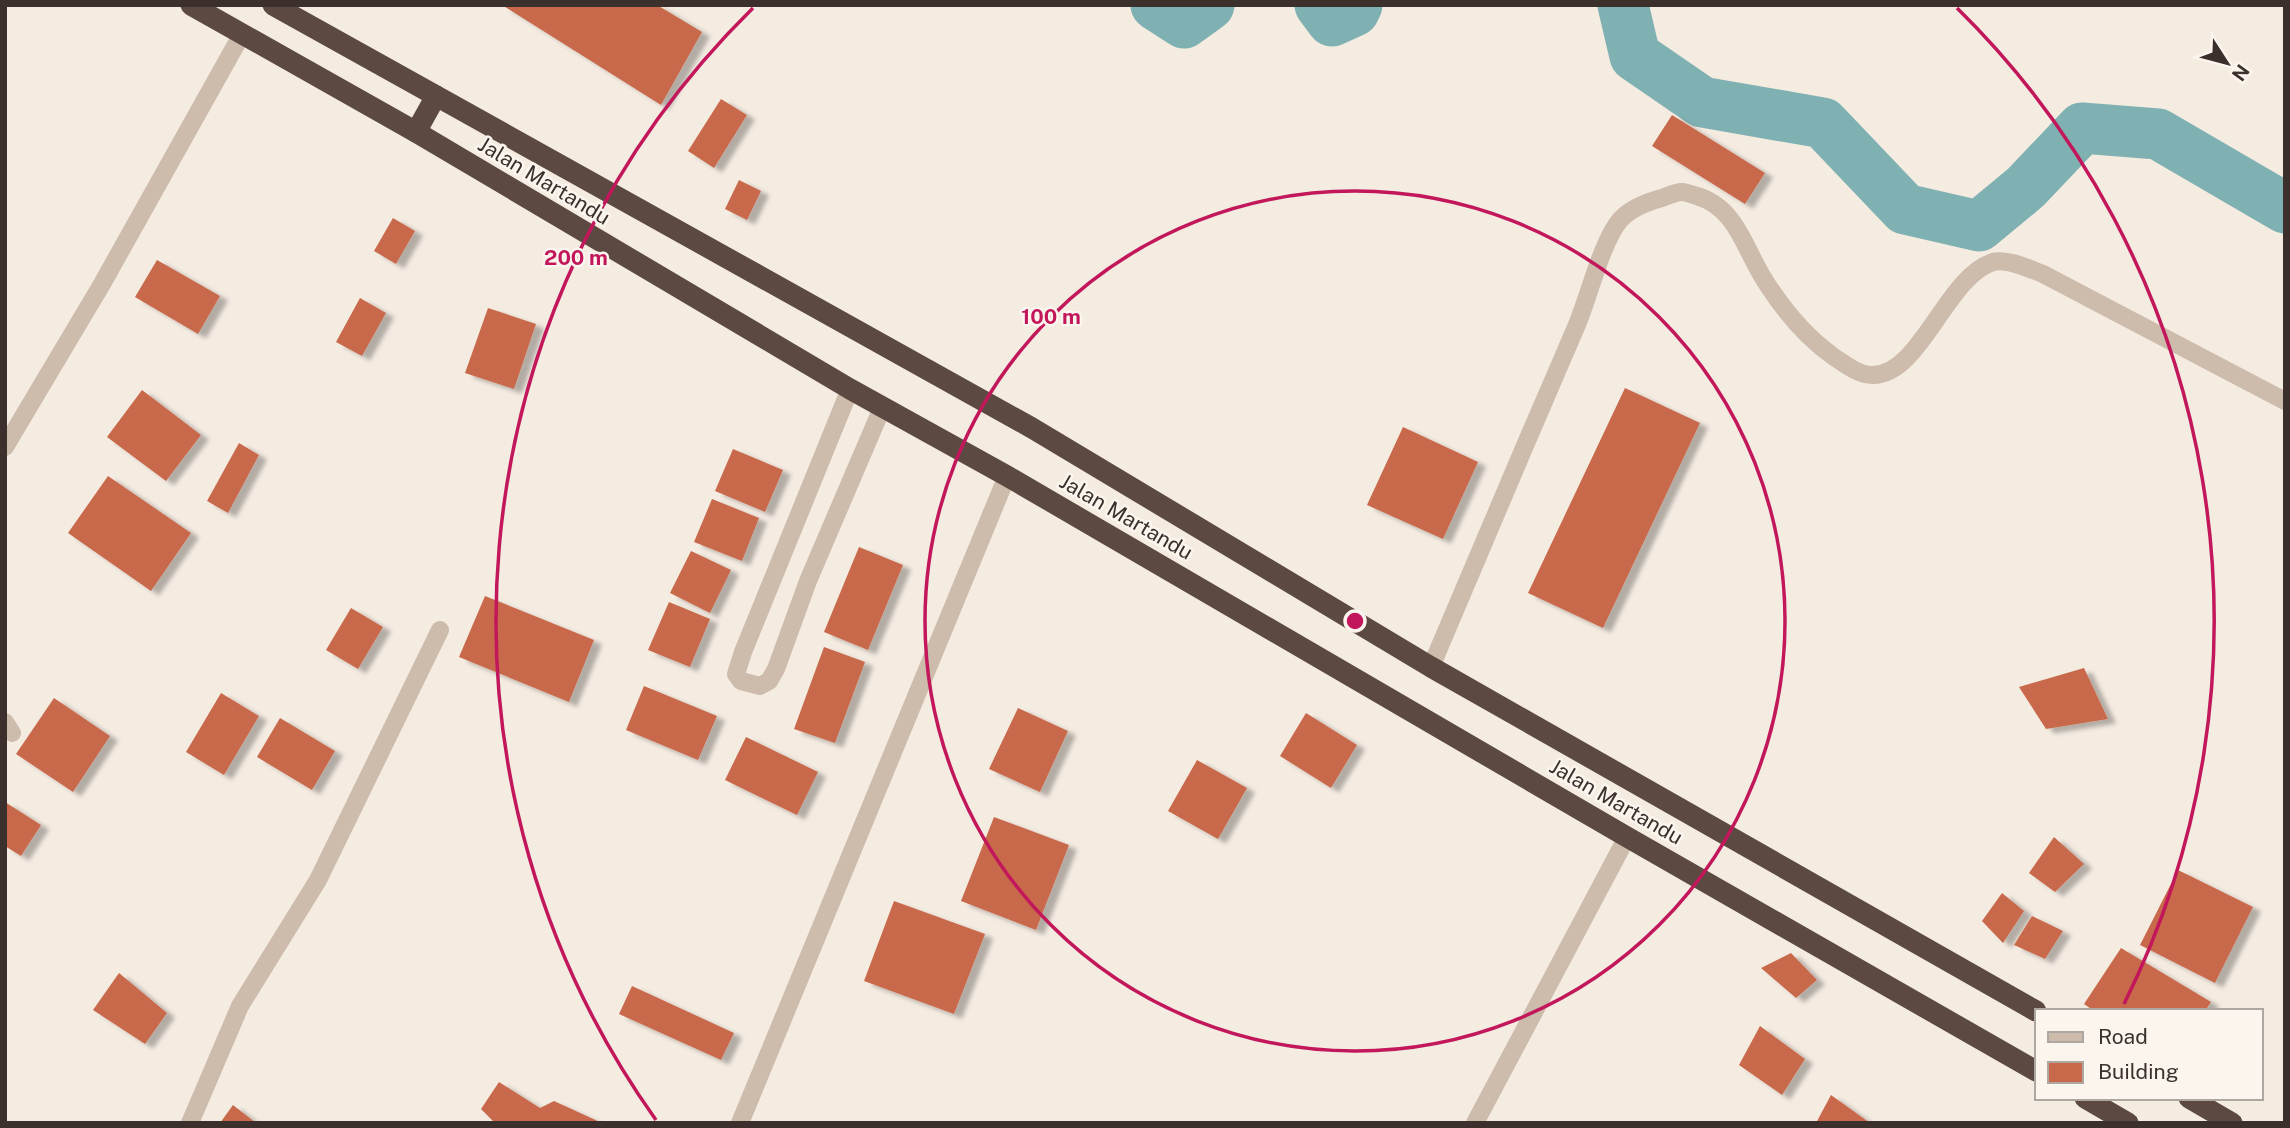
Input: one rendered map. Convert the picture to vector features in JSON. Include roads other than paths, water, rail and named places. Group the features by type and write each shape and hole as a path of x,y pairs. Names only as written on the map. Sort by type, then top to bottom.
{"highway":[{"name":"Jalan Martandu","path":"191,5 416,132 882,408 1007,476 1627,837 2035,1070"},
{"name":"Jalan Martandu","path":"273,5 1032,428 1431,667 2035,1010"},
{"path":"416,132 436,96"},
{"path":"2088,1100 2128,1123"},
{"path":"2192,1100 2232,1123"}],"street":[{"path":"5,447 102,284 242,34"},
{"path":"1431,667 1582,313 1612,230 1624,216 1647,203 1682,192 1719,205 1731,219 1765,282 1787,312 1816,344 1851,368 1872,375 1891,369 1903,361 1947,303 1975,274 1994,261 2043,274 2285,401"},
{"path":"850,389 743,652 736,674 741,681 764,685 776,670 808,581 882,408"},
{"path":"740,1123 1007,476"},
{"path":"190,1123 240,1006 318,880 440,630"},
{"path":"1475,1123 1627,837"}],"waterway":[{"path":"1156,5 1184,23 1209,5"},
{"path":"1320,5 1332,21 1354,11 1357,5"},
{"path":"1623,5 1635,56 1702,102 1823,123 1905,209 1979,226 2026,187 2082,128 2158,134 2285,208"}]}
